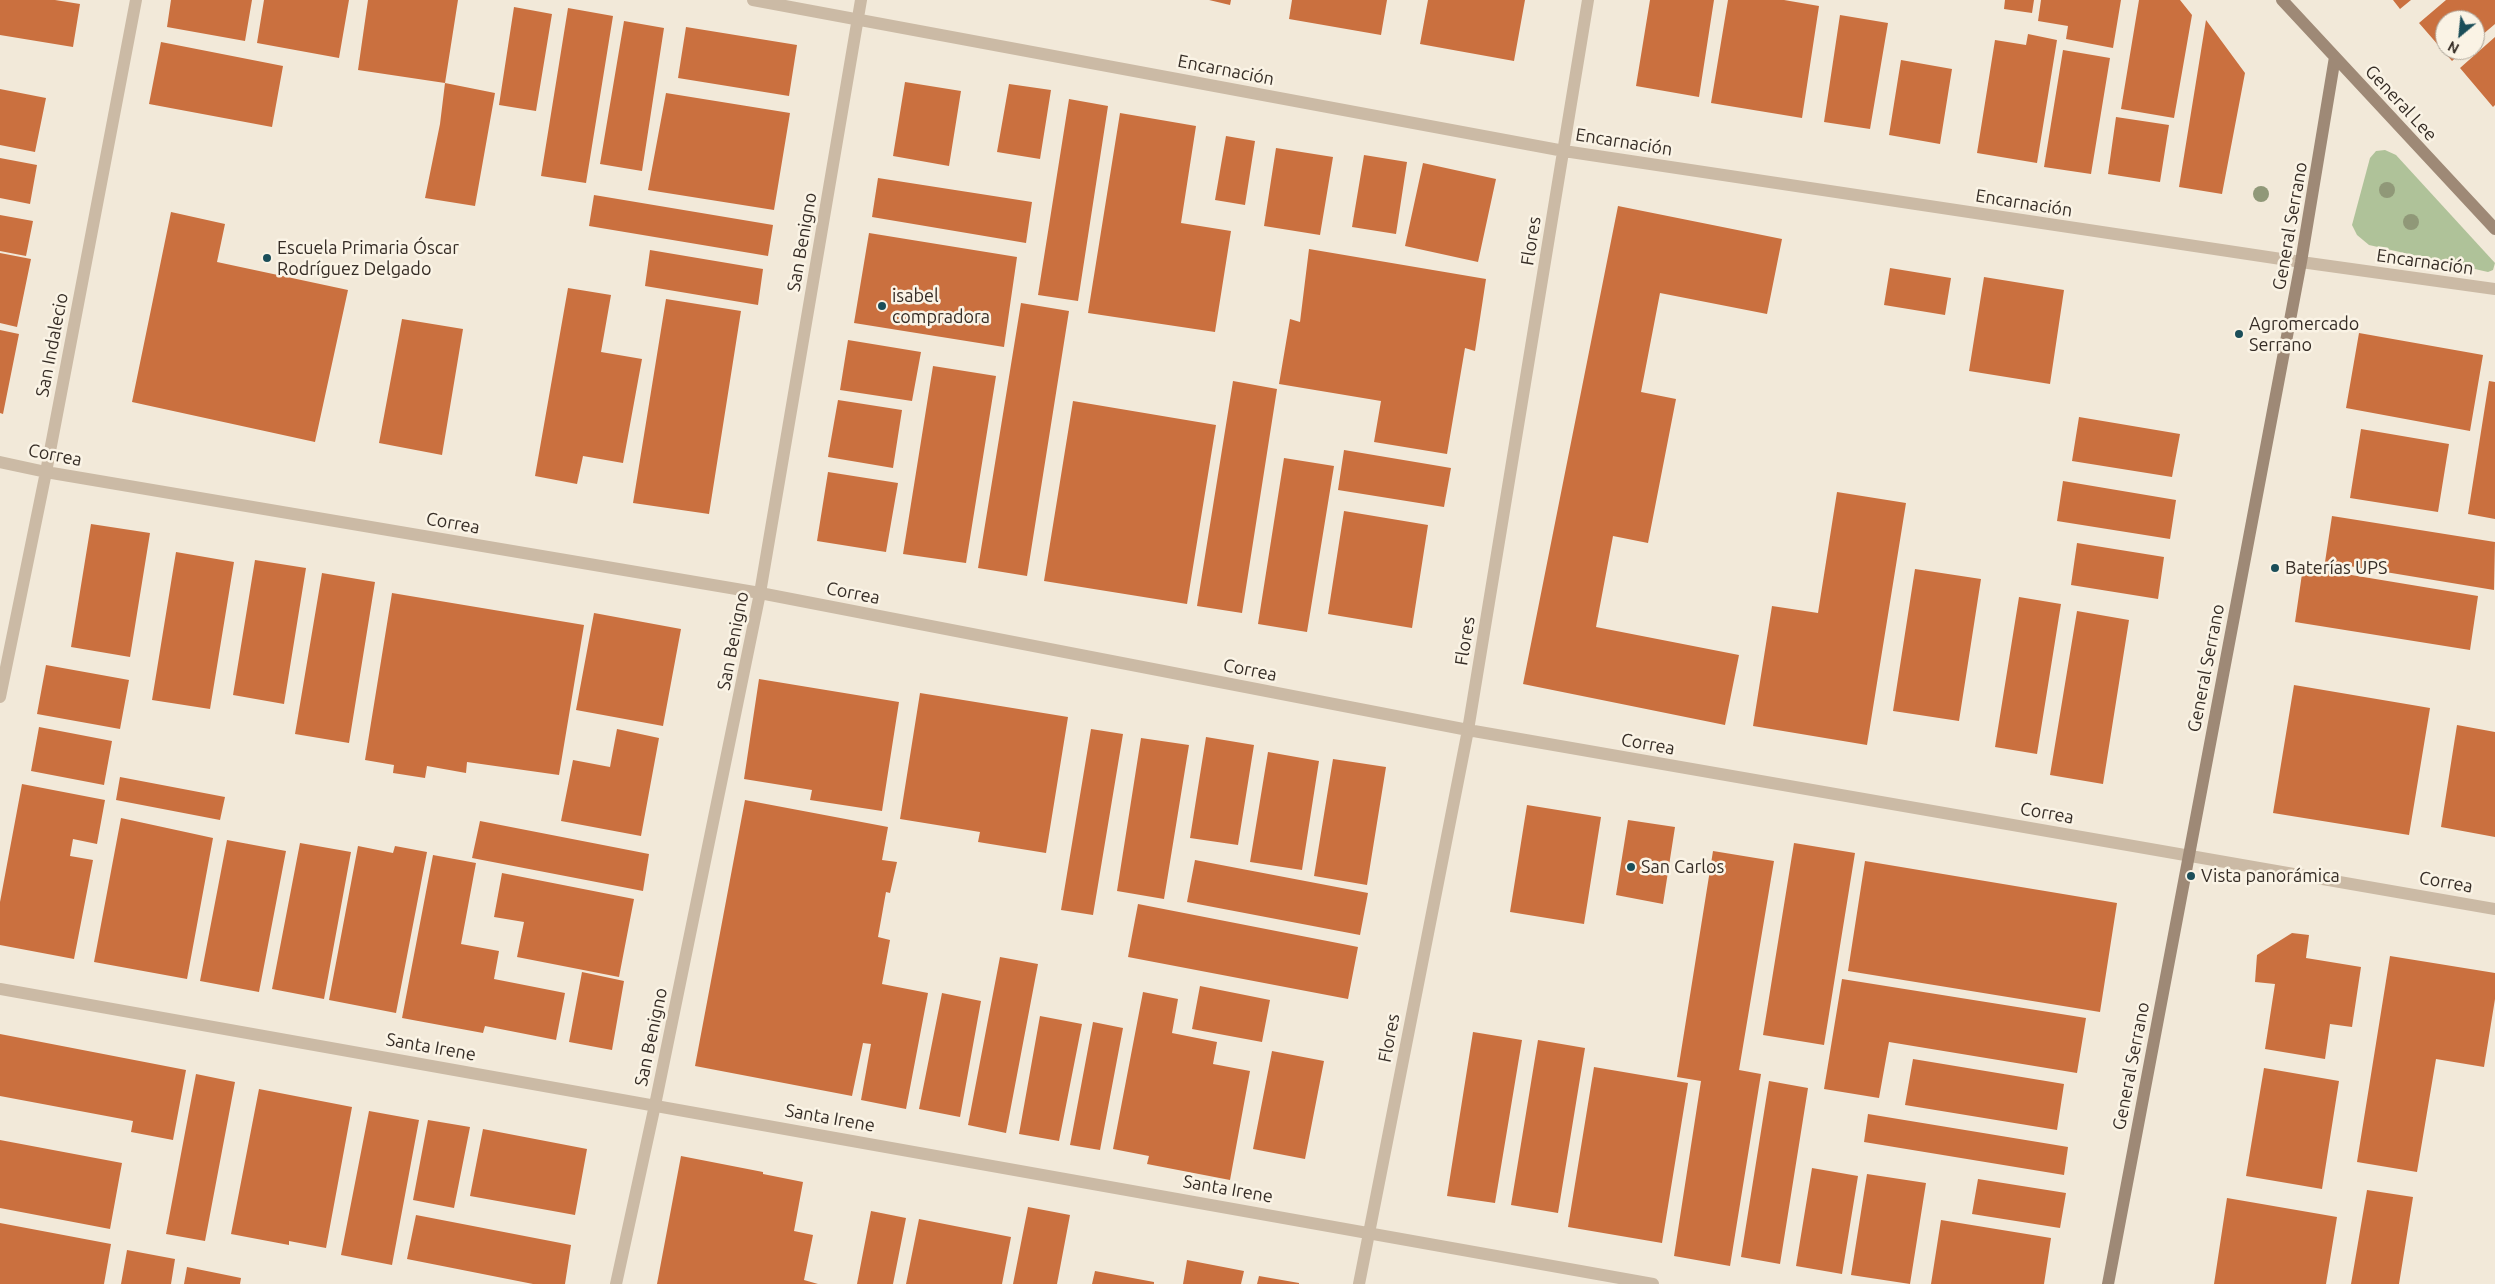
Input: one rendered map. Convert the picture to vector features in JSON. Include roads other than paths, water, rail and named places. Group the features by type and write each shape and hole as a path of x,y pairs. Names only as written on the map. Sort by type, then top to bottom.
{"street":[{"name":"San Indalecio","path":"0,697 46,472 136,0"},
{"name":"Encarnación","path":"753,0 1564,151 2301,262 2495,289"},
{"name":"San Benigno","path":"616,1284 655,1105 760,593 861,0"},
{"name":"Flores","path":"1359,1284 1468,730 1588,0"},
{"name":"General Lee","path":"2282,0 2495,229"},
{"name":"General Serrano","path":"2108,1284 2301,262 2335,57"},
{"name":"Correa","path":"0,462 46,472 760,593 1468,730 2495,909"},
{"name":"Santa Irene","path":"0,989 1653,1284"}],"place":[{"name":"Escuela Primaria Óscar Rodríguez Delgado","path":"267,258"},
{"name":"isabel compradora","path":"882,306"},
{"name":"Agromercado Serrano","path":"2239,334"},
{"name":"Baterías UPS","path":"2275,568"},
{"name":"San Carlos","path":"1631,867"},
{"name":"Vista panorámica","path":"2191,876"}]}
